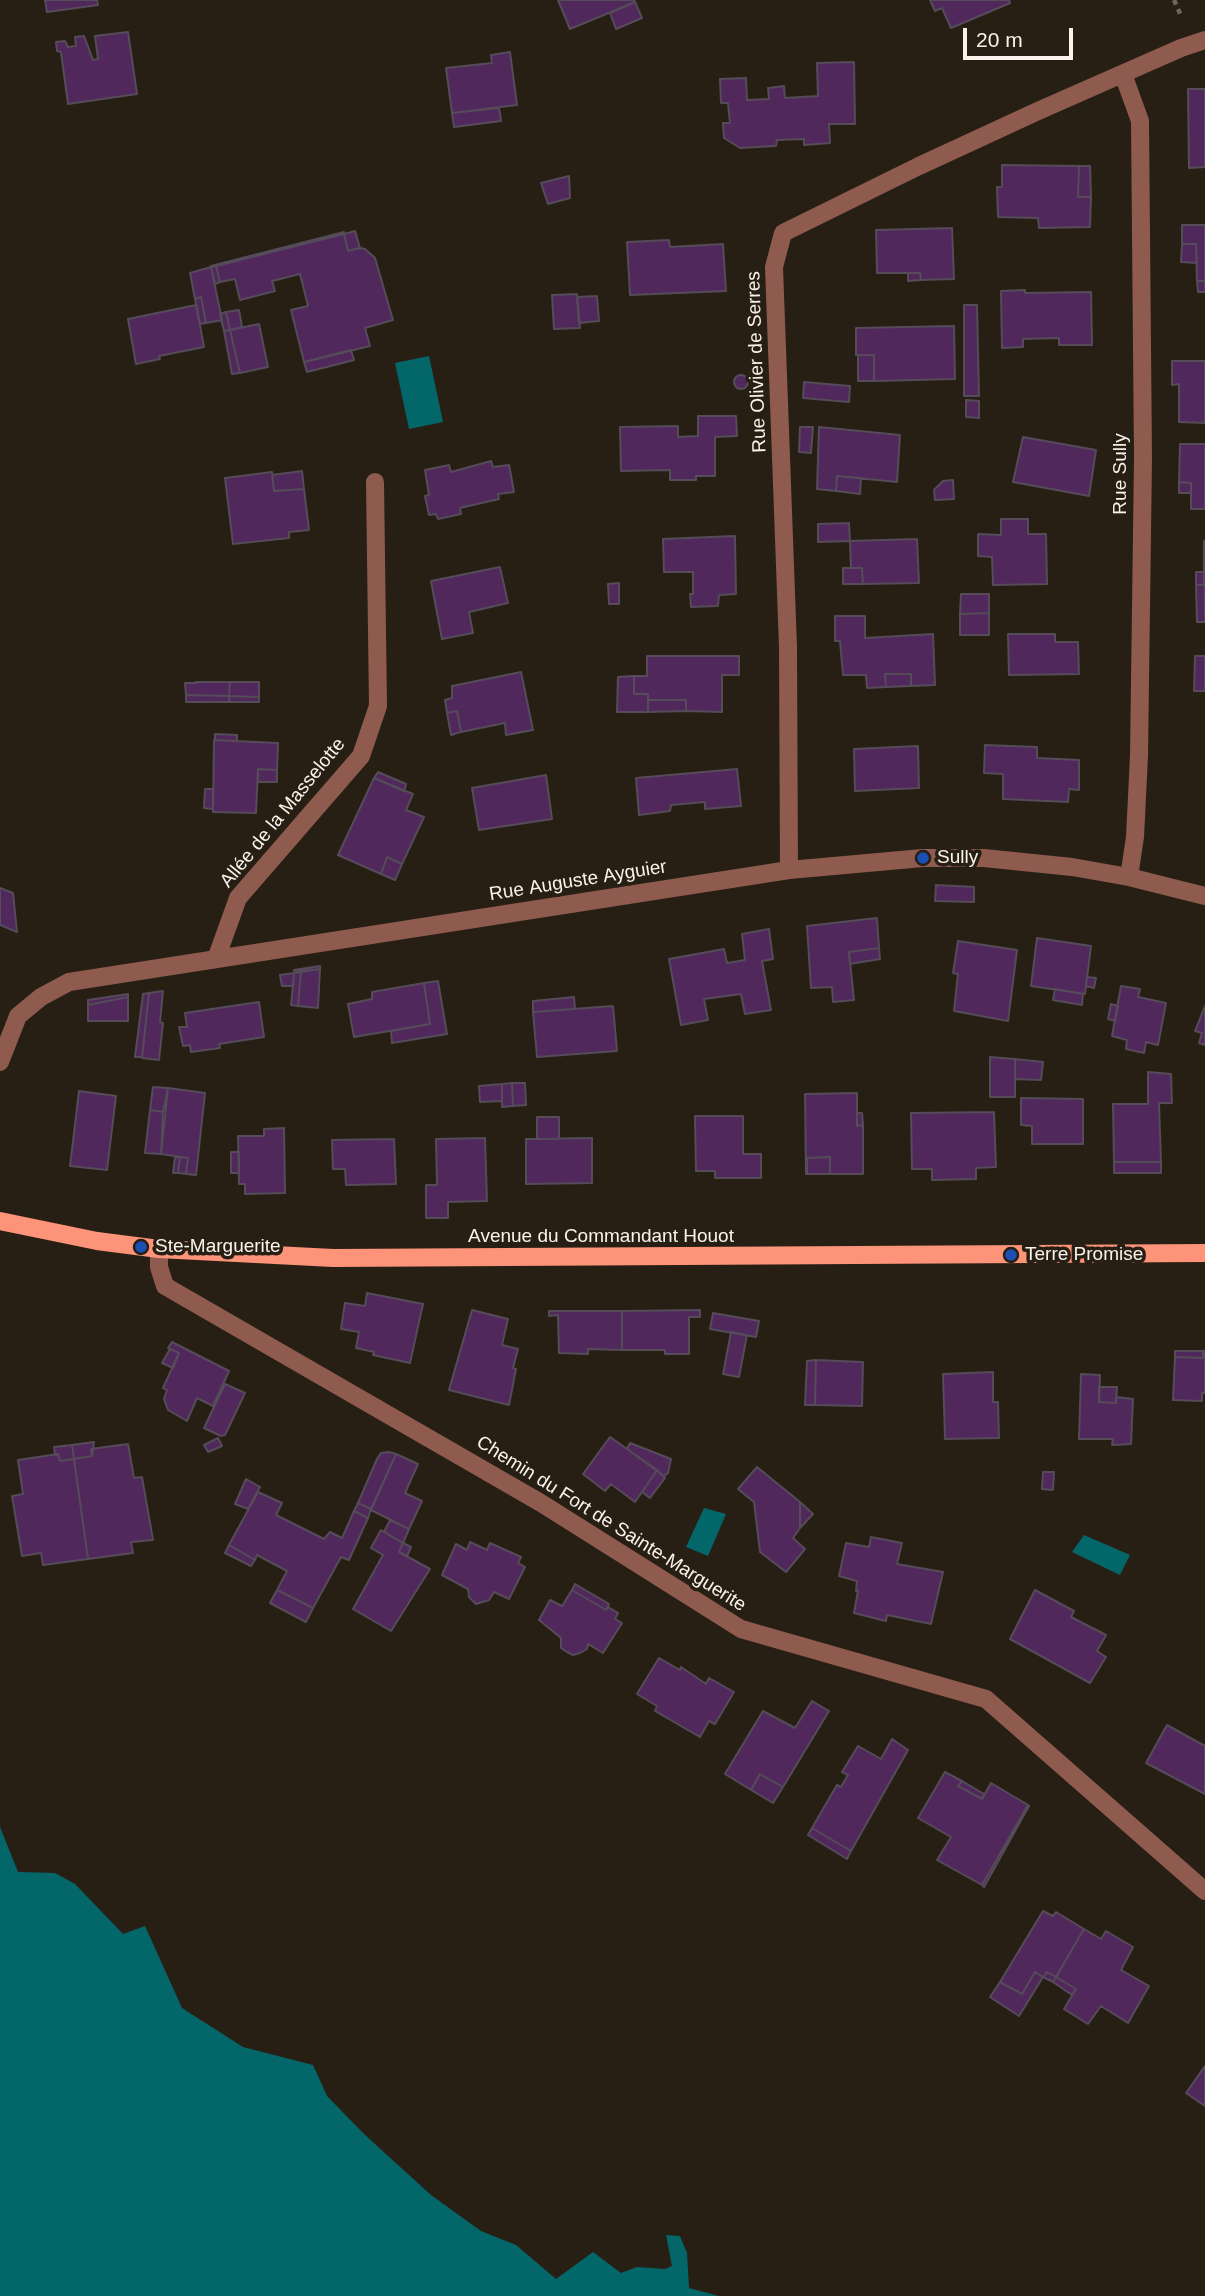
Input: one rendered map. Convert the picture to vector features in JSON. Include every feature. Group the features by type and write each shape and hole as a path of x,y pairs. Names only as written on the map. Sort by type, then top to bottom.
{"main road":[{"name":"Avenue du Commandant Houot","path":"0,1222 97,1241 159,1249 374,1258 1205,1253"}],"street":[{"name":"Rue Olivier de Serres","path":"789,870 788,647 774,267 783,233 919,166 1181,48 1205,40"},
{"name":"Rue Sully","path":"1123,74 1140,121 1143,458 1139,756 1135,837 1129,877"},
{"name":"Allée de la Masselotte","path":"216,959 238,898 360,757 378,706 375,482"},
{"name":"Rue Auguste Ayguier","path":"0,1062 18,1016 41,997 69,982 789,870 923,858 985,858 1072,867 1129,877 1205,896"},
{"name":"Chemin du Fort de Sainte-Marguerite","path":"159,1249 159,1267 165,1286 541,1503 741,1629 986,1699 1205,1891"}],"water":[{"path":"429,356 443,422 409,429 395,363"},
{"path":"704,1508 726,1514 708,1556 686,1547"},
{"path":"1084,1535 1130,1555 1120,1575 1072,1552"},
{"path":"0,1827 18,1872 55,1873 75,1884 123,1934 145,1926 182,2008 243,2047 313,2065 327,2096 364,2134 431,2195 481,2231 516,2245 556,2279 593,2252 621,2273 637,2267 665,2269 672,2266 666,2235 680,2236 687,2253 689,2288 719,2296 0,2296"}],"building":[{"path":"45,0 97,0 98,5 47,12"},
{"path":"558,0 634,0 635,2 570,29"},
{"path":"930,0 1009,0 1010,3 951,28 942,8 935,11"},
{"path":"635,2 642,18 616,29 610,13"},
{"path":"128,32 137,94 68,104 61,52 57,51 56,42 65,41 68,47 76,46 75,37 84,36 93,60 98,59 95,36"},
{"path":"510,52 517,105 452,113 446,68 492,63 491,55"},
{"path":"854,62 855,124 829,124 830,143 804,145 804,139 777,140 776,146 740,148 724,138 723,123 730,123 728,103 721,103 720,79 746,78 747,100 769,99 768,88 784,86 785,98 818,96 817,63"},
{"path":"1188,89 1205,89 1205,167 1189,168"},
{"path":"499,108 501,121 454,127 452,113"},
{"path":"1002,165 1079,166 1078,197 1091,197 1090,227 1039,228 1038,218 998,217 997,187 1002,187"},
{"path":"1079,166 1090,166 1091,197 1078,197"},
{"path":"569,176 570,198 548,204 541,183"},
{"path":"1182,225 1205,225 1205,281 1197,281 1196,244 1182,244"},
{"path":"952,228 954,279 921,280 920,273 877,273 876,230"},
{"path":"355,231 360,248 348,251 344,234"},
{"path":"344,234 211,267 211,266"},
{"path":"344,234 348,251 365,249 375,258 393,320 365,328 370,346 304,362 291,310 308,306 300,274 272,281 275,291 240,300 235,279 220,282 216,266"},
{"path":"669,240 670,247 723,244 726,291 630,295 627,242"},
{"path":"1182,244 1196,244 1197,263 1181,262"},
{"path":"216,266 220,282 215,284 211,267"},
{"path":"211,267 222,320 206,323 201,297 195,299 190,273"},
{"path":"908,273 920,273 921,280 908,281"},
{"path":"1197,281 1205,281 1205,292 1198,292"},
{"path":"1025,290 1025,293 1091,292 1092,345 1059,345 1059,338 1023,339 1023,347 1002,348 1001,291"},
{"path":"577,294 580,328 554,329 552,295"},
{"path":"597,296 599,321 579,323 577,297"},
{"path":"201,297 206,323 200,324 195,299"},
{"path":"196,305 204,347 159,356 160,359 136,364 128,319"},
{"path":"964,305 977,305 979,396 964,396"},
{"path":"239,310 242,327 230,330 226,312"},
{"path":"226,312 230,330 224,331 220,314"},
{"path":"259,324 268,367 240,373 230,330"},
{"path":"954,326 955,379 874,381 874,355 856,355 856,328"},
{"path":"230,330 240,373 232,374 224,331"},
{"path":"351,350 354,360 307,372 304,362"},
{"path":"858,355 874,355 874,381 858,381"},
{"path":"1172,361 1205,361 1205,423 1179,422 1179,384 1172,385"},
{"path":"741,375 746,377 746,387 741,389 736,387 734,382 736,377"},
{"path":"804,382 850,386 849,402 803,398"},
{"path":"966,400 979,401 979,418 966,417"},
{"path":"698,416 736,416 737,436 715,437 715,476 696,476 696,480 670,480 670,470 621,471 620,427 678,426 678,437 698,436"},
{"path":"800,427 813,427 811,453 799,452"},
{"path":"819,427 900,435 897,482 837,476 836,491 817,489"},
{"path":"1023,437 1096,450 1089,496 1013,482"},
{"path":"1180,444 1205,444 1205,509 1191,509 1191,483 1179,482"},
{"path":"491,461 493,467 509,465 514,492 498,494 499,499 460,508 461,514 438,519 436,514 429,515 425,496 429,495 425,470 449,465 451,472"},
{"path":"302,471 304,489 274,491 272,475"},
{"path":"272,472 274,491 304,489 309,530 289,532 289,538 233,544 225,478"},
{"path":"837,476 861,478 860,494 836,491"},
{"path":"953,480 954,499 935,500 934,490 943,481"},
{"path":"1179,482 1191,483 1191,493 1179,493"},
{"path":"1001,519 1028,519 1028,534 1046,534 1047,584 993,585 992,557 978,556 978,534 1001,535"},
{"path":"849,523 850,541 818,542 818,524"},
{"path":"735,536 736,594 719,595 718,606 691,607 693,572 664,572 663,539"},
{"path":"917,539 919,583 863,584 862,568 851,568 850,541"},
{"path":"1204,541 1205,622 1197,622 1196,585 1204,585"},
{"path":"500,567 508,603 469,612 473,633 442,639 431,581"},
{"path":"843,568 862,568 863,584 843,584"},
{"path":"1196,572 1204,572 1204,585 1196,585"},
{"path":"619,583 619,604 609,604 608,584"},
{"path":"961,594 989,594 989,613 960,614"},
{"path":"989,613 989,635 960,635 960,614"},
{"path":"835,616 865,616 865,638 933,634 935,685 911,686 911,674 885,674 886,687 867,688 866,675 843,675 840,641 835,641"},
{"path":"1008,634 1055,634 1055,642 1078,642 1079,674 1009,675"},
{"path":"647,656 739,656 739,675 722,675 722,712 686,711 686,700 648,700 648,694 634,694 634,676 647,676"},
{"path":"1195,656 1205,656 1205,691 1194,691"},
{"path":"521,672 533,730 506,735 505,723 461,732 457,711 447,713 445,700 452,698 452,686"},
{"path":"885,674 911,674 911,686 886,687"},
{"path":"634,676 634,694 648,694 648,712 617,712 618,677"},
{"path":"230,682 229,696 186,695 185,683"},
{"path":"230,682 259,682 259,697 229,696"},
{"path":"186,695 229,696 229,702 186,702"},
{"path":"229,696 259,697 259,702 229,702"},
{"path":"648,700 686,700 686,711 648,712"},
{"path":"457,711 461,732 451,735 447,713"},
{"path":"215,734 237,735 237,741 215,740"},
{"path":"214,740 278,743 277,770 258,769 256,813 213,812"},
{"path":"985,745 1037,747 1037,758 1079,760 1079,790 1069,789 1068,802 1003,799 1003,774 984,773"},
{"path":"918,746 919,788 855,791 854,749"},
{"path":"258,769 277,770 277,782 258,782"},
{"path":"737,769 741,806 705,809 705,802 671,805 670,811 639,815 636,778"},
{"path":"378,772 406,784 404,791 374,778"},
{"path":"546,775 552,819 479,830 472,788"},
{"path":"374,778 413,794 406,810 424,817 402,864 387,857 381,874 338,855"},
{"path":"205,789 213,789 213,809 204,808"},
{"path":"387,857 402,864 395,880 381,874"},
{"path":"936,885 974,887 974,902 935,901"},
{"path":"0,888 13,893 17,932 0,925"},
{"path":"877,918 879,948 849,952 854,1000 833,1002 832,987 811,988 807,926"},
{"path":"769,929 773,959 762,961 771,1010 745,1014 741,994 704,999 708,1020 681,1025 669,959 724,949 727,963 745,960 742,934"},
{"path":"1037,938 1091,946 1085,994 1031,986"},
{"path":"958,941 1017,950 1008,1021 954,1011 958,974 953,973"},
{"path":"879,948 880,959 850,964 849,952"},
{"path":"320,966 320,969 294,973 294,970"},
{"path":"320,969 318,1008 298,1006 301,971"},
{"path":"301,971 298,1006 291,1005 294,973"},
{"path":"294,973 293,986 282,986 280,975"},
{"path":"1087,977 1096,978 1094,988 1086,986"},
{"path":"438,981 447,1034 392,1043 391,1031 430,1024 424,983"},
{"path":"424,983 430,1024 354,1037 348,1004 372,999 372,992"},
{"path":"1121,986 1140,989 1138,997 1166,1003 1158,1045 1146,1042 1144,1053 1126,1049 1127,1040 1112,1036"},
{"path":"1055,989 1083,994 1082,1005 1053,1000"},
{"path":"163,991 159,1060 142,1058 149,993"},
{"path":"149,993 142,1057 135,1057 143,994"},
{"path":"128,994 128,997 88,1005 88,1000"},
{"path":"128,997 128,1021 88,1021 88,1005"},
{"path":"574,997 575,1009 533,1012 533,1001"},
{"path":"259,1002 264,1037 219,1044 220,1048 191,1052 190,1045 183,1046 179,1027 187,1027 185,1013"},
{"path":"1111,1004 1118,1006 1115,1021 1108,1019"},
{"path":"613,1006 617,1051 537,1057 533,1012"},
{"path":"1205,1006 1205,1045 1199,1043 1202,1033 1195,1031"},
{"path":"990,1057 1015,1059 1015,1097 990,1097"},
{"path":"1015,1059 1043,1062 1041,1080 1015,1079"},
{"path":"1148,1072 1171,1074 1172,1103 1159,1103 1161,1162 1114,1162 1113,1104 1148,1104"},
{"path":"512,1083 525,1083 526,1105 513,1106"},
{"path":"512,1083 513,1106 502,1107 502,1084"},
{"path":"502,1084 502,1101 480,1102 479,1086"},
{"path":"153,1087 168,1088 163,1112 150,1110"},
{"path":"168,1088 205,1093 196,1175 186,1174 188,1158 161,1154"},
{"path":"79,1091 116,1096 107,1170 70,1166"},
{"path":"857,1093 857,1126 863,1125 863,1174 830,1174 830,1157 807,1158 806,1174 805,1094"},
{"path":"1021,1098 1083,1099 1083,1144 1032,1144 1032,1126 1021,1125"},
{"path":"150,1110 163,1112 161,1154 145,1153"},
{"path":"994,1112 996,1167 976,1168 976,1179 932,1180 932,1169 912,1169 911,1113"},
{"path":"857,1113 862,1113 863,1125 857,1126"},
{"path":"695,1116 743,1116 743,1154 761,1154 761,1178 715,1178 715,1171 696,1171"},
{"path":"537,1117 559,1117 559,1139 537,1139"},
{"path":"284,1128 285,1193 245,1194 245,1184 239,1184 238,1136 264,1136 264,1129"},
{"path":"485,1138 487,1201 448,1202 448,1218 426,1218 426,1185 437,1185 436,1139"},
{"path":"592,1138 592,1183 526,1184 526,1139"},
{"path":"394,1139 396,1184 346,1185 345,1169 333,1169 332,1140"},
{"path":"231,1152 239,1152 239,1173 231,1173"},
{"path":"175,1157 180,1157 178,1173 173,1173"},
{"path":"180,1157 188,1158 186,1174 178,1173"},
{"path":"830,1157 830,1174 807,1174 807,1158"},
{"path":"1114,1162 1161,1162 1161,1173 1114,1173"},
{"path":"367,1293 423,1304 410,1363 373,1355 374,1352 356,1348 359,1332 341,1329 345,1303 365,1306"},
{"path":"472,1310 508,1319 502,1345 518,1349 509,1405 449,1390"},
{"path":"700,1310 700,1317 689,1317 689,1354 665,1354 665,1350 622,1350 622,1311"},
{"path":"549,1311 622,1311 622,1350 588,1349 588,1354 559,1353 558,1315 549,1316"},
{"path":"713,1313 759,1321 756,1337 710,1329"},
{"path":"731,1332 747,1335 739,1377 723,1374"},
{"path":"172,1342 229,1371 213,1406 197,1398 187,1421 168,1410 164,1399 167,1390 163,1388 179,1353 168,1348"},
{"path":"170,1349 179,1353 173,1368 162,1363"},
{"path":"1175,1351 1203,1351 1203,1358 1175,1357"},
{"path":"1203,1351 1205,1393 1202,1393 1202,1401 1173,1400 1175,1357 1203,1358"},
{"path":"816,1360 815,1405 805,1405 807,1361"},
{"path":"816,1360 863,1362 862,1406 815,1405"},
{"path":"993,1372 993,1402 998,1402 999,1438 945,1439 943,1374"},
{"path":"1081,1374 1100,1375 1099,1402 1116,1403 1116,1397 1133,1399 1131,1444 1112,1445 1113,1439 1079,1439"},
{"path":"225,1384 245,1393 225,1435 221,1436 204,1428"},
{"path":"1099,1387 1117,1387 1116,1403 1099,1402"},
{"path":"610,1437 657,1470 635,1502 611,1484 605,1491 583,1474"},
{"path":"218,1438 222,1446 208,1452 204,1445"},
{"path":"94,1442 92,1456 74,1459 72,1445"},
{"path":"630,1443 671,1459 668,1473 664,1476 627,1449"},
{"path":"128,1444 134,1478 142,1477 153,1540 131,1542 133,1553 88,1559 74,1459 92,1456 91,1449"},
{"path":"72,1445 74,1459 60,1461 58,1454 55,1455 54,1447"},
{"path":"381,1453 396,1454 371,1509 358,1503 377,1459"},
{"path":"58,1454 60,1461 74,1459 88,1559 43,1565 41,1553 22,1556 12,1496 23,1494 18,1460"},
{"path":"396,1454 418,1464 405,1493 422,1501 409,1529 371,1510"},
{"path":"757,1467 800,1502 800,1528 793,1538 805,1549 786,1572 760,1552 754,1502 738,1489"},
{"path":"657,1470 665,1478 650,1498 642,1492"},
{"path":"1043,1472 1054,1472 1053,1490 1042,1489"},
{"path":"246,1479 260,1487 248,1509 235,1504"},
{"path":"258,1492 282,1503 276,1515 324,1539 330,1532 342,1538 354,1511 368,1518 349,1560 341,1557 313,1608 277,1590 287,1571 257,1555 255,1560 229,1545"},
{"path":"800,1502 813,1514 800,1528"},
{"path":"358,1503 371,1509 368,1518 354,1511"},
{"path":"390,1520 409,1529 403,1543 384,1532"},
{"path":"381,1530 403,1543 399,1552 430,1569 391,1631 353,1609 383,1555 371,1548"},
{"path":"871,1537 902,1543 897,1564 943,1572 931,1624 887,1615 886,1621 854,1613 857,1581 839,1576 846,1543 869,1547"},
{"path":"470,1542 487,1550 490,1543 521,1557 518,1563 525,1567 509,1599 494,1592 489,1600 476,1604 469,1597 468,1589 442,1575 456,1544 467,1550"},
{"path":"403,1543 411,1547 407,1556 399,1552"},
{"path":"229,1545 255,1560 251,1566 225,1553"},
{"path":"575,1584 609,1604 606,1610 572,1590"},
{"path":"277,1590 313,1608 306,1622 270,1603"},
{"path":"572,1590 606,1610 608,1607 618,1613 615,1619 622,1623 603,1653 588,1644 587,1649 580,1653 573,1655 567,1652 561,1648 561,1638 539,1620 550,1600 562,1606"},
{"path":"1035,1590 1074,1611 1071,1617 1106,1635 1097,1651 1106,1657 1090,1683 1010,1639"},
{"path":"659,1658 680,1670 681,1667 706,1684 709,1678 734,1692 715,1724 709,1721 700,1737 655,1711 657,1706 637,1694"},
{"path":"812,1701 829,1711 783,1787 760,1774 751,1790 725,1774 763,1711 795,1728"},
{"path":"1167,1725 1205,1746 1205,1794 1146,1763"},
{"path":"892,1739 908,1750 851,1851 812,1828 837,1785 841,1787 848,1775 842,1772 858,1746 881,1759"},
{"path":"945,1772 962,1781 958,1786 982,1799 991,1783 1028,1805 982,1885 937,1860 951,1837 918,1818"},
{"path":"760,1774 783,1787 773,1803 751,1790"},
{"path":"962,1781 984,1794 982,1799 958,1786"},
{"path":"1029,1806 984,1887 982,1885"},
{"path":"812,1828 851,1851 847,1859 808,1835"},
{"path":"1043,1911 1053,1916 1056,1912 1084,1929 1056,1977 1047,1972 1043,1977 1035,1972 1022,1994 1000,1982"},
{"path":"1084,1929 1101,1939 1106,1931 1133,1947 1121,1970 1149,1986 1128,2023 1101,2006 1088,2024 1064,2009 1076,1989 1056,1977"},
{"path":"1035,1972 1043,1977 1019,2016 990,1997 1000,1982 1022,1994"},
{"path":"1047,1972 1056,1977 1053,1982 1043,1977"},
{"path":"1056,1977 1076,1989 1072,1995 1053,1982"},
{"path":"1205,2066 1205,2106 1186,2093"}],"place":[{"name":"Sully","path":"923,858"},
{"name":"Ste-Marguerite","path":"141,1247"},
{"name":"Terre Promise","path":"1011,1255"}]}
